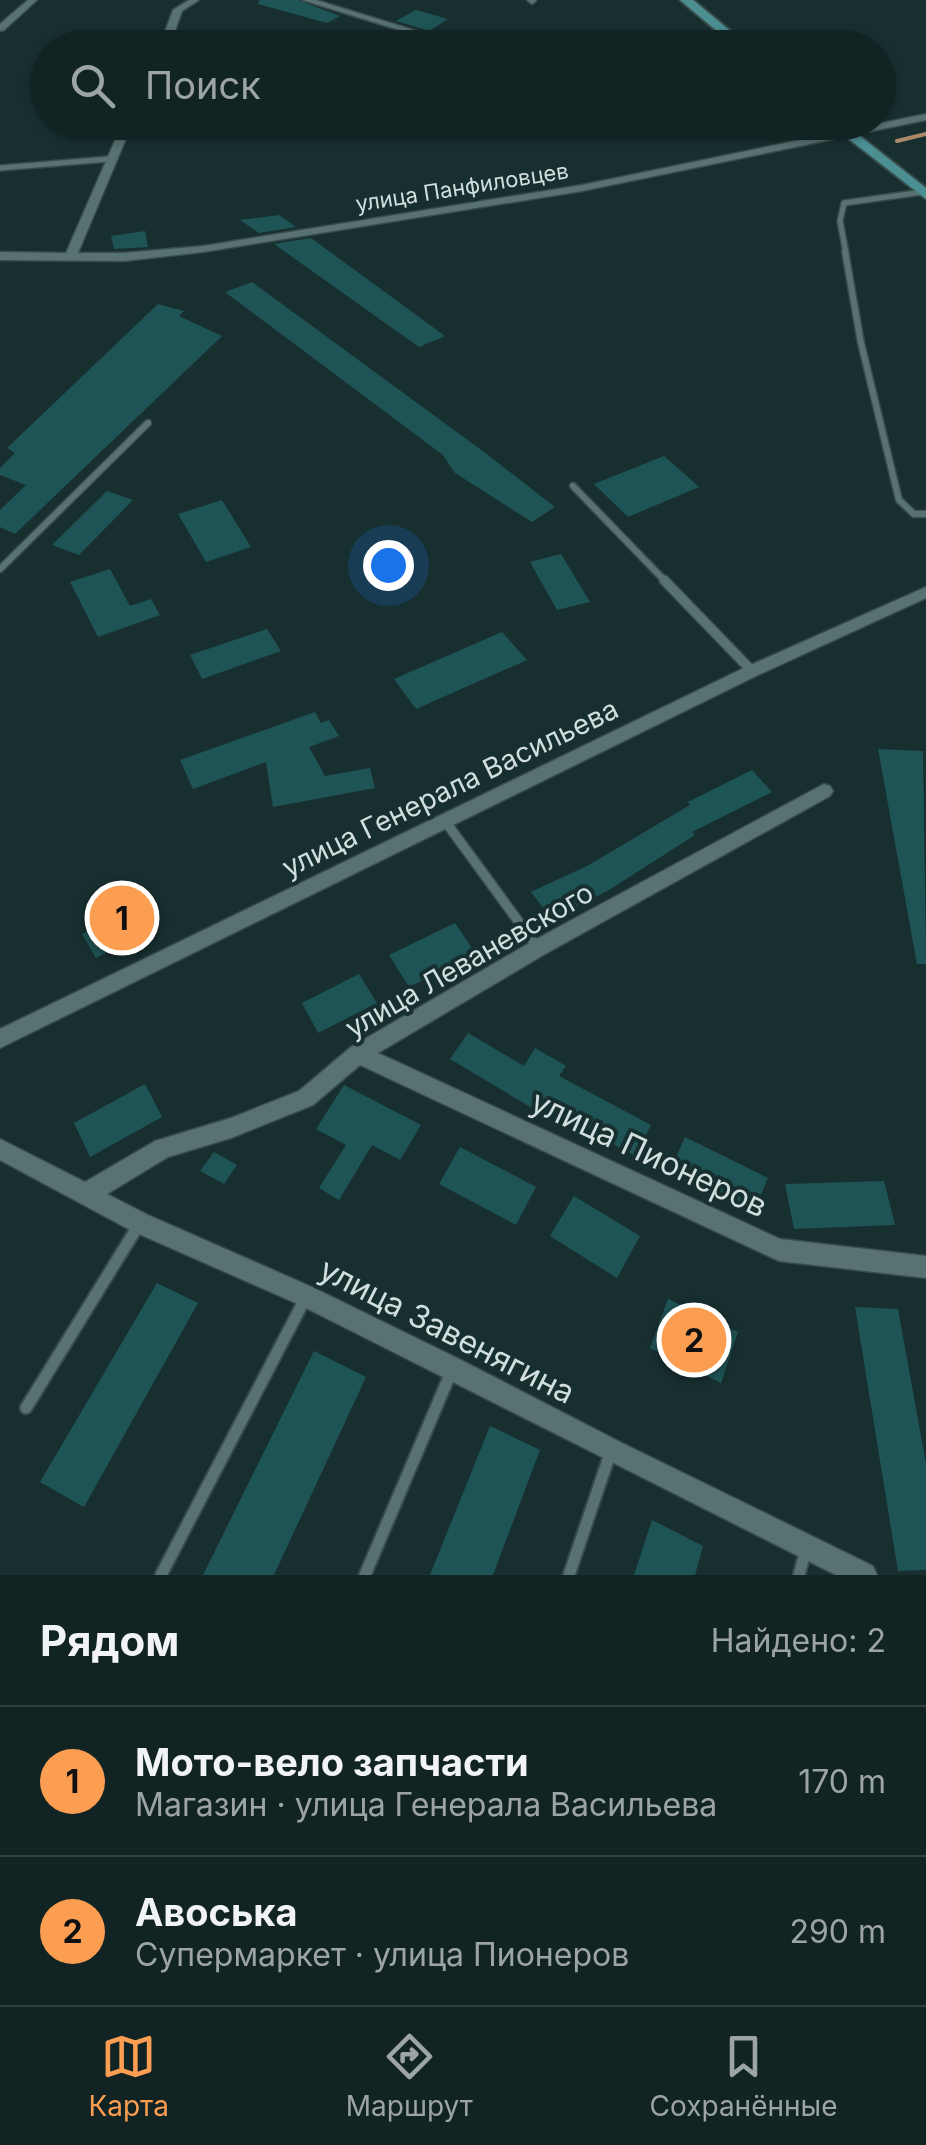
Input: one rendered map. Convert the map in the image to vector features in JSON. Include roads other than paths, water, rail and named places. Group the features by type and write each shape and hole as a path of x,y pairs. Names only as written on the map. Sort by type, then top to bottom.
{"main road":[{"path":"686,0 722,30"},
{"path":"854,140 925,193"}],"street":[{"path":"1,28 34,0"},
{"path":"171,30 178,10 196,0"},
{"path":"306,0 407,30"},
{"name":"улица Панфиловцев","path":"896,123 926,117"},
{"path":"70,257 119,140"},
{"name":"улица Панфиловцев","path":"0,256 124,257 203,249 582,188 817,140"},
{"name":"улица Генерала Васильева","path":"0,1039 752,671 926,592"},
{"name":"улица Леваневского","path":"87,1193 164,1148 231,1128 306,1098 358,1054 538,948 824,791"},
{"name":"улица Пионеров","path":"358,1054 779,1250 926,1268"},
{"name":"улица Завенягина","path":"0,1149 140,1223 306,1296 864,1575"}],"lane":[{"path":"0,168 110,160"},
{"path":"925,193 844,203 840,221 861,343 899,500 914,514 926,514"},
{"path":"0,569 148,423"},
{"path":"574,486 752,671"},
{"path":"444,821 538,948"},
{"path":"26,1408 140,1223"},
{"path":"162,1575 306,1296"},
{"path":"365,1575 453,1368"},
{"path":"569,1575 611,1451"},
{"path":"800,1575 806,1547"}],"waterway":[{"path":"897,141 926,134"}],"place":[{"name":"Мото-вело запчасти","path":"122,918"},
{"name":"Авоська","path":"694,1340"}]}
